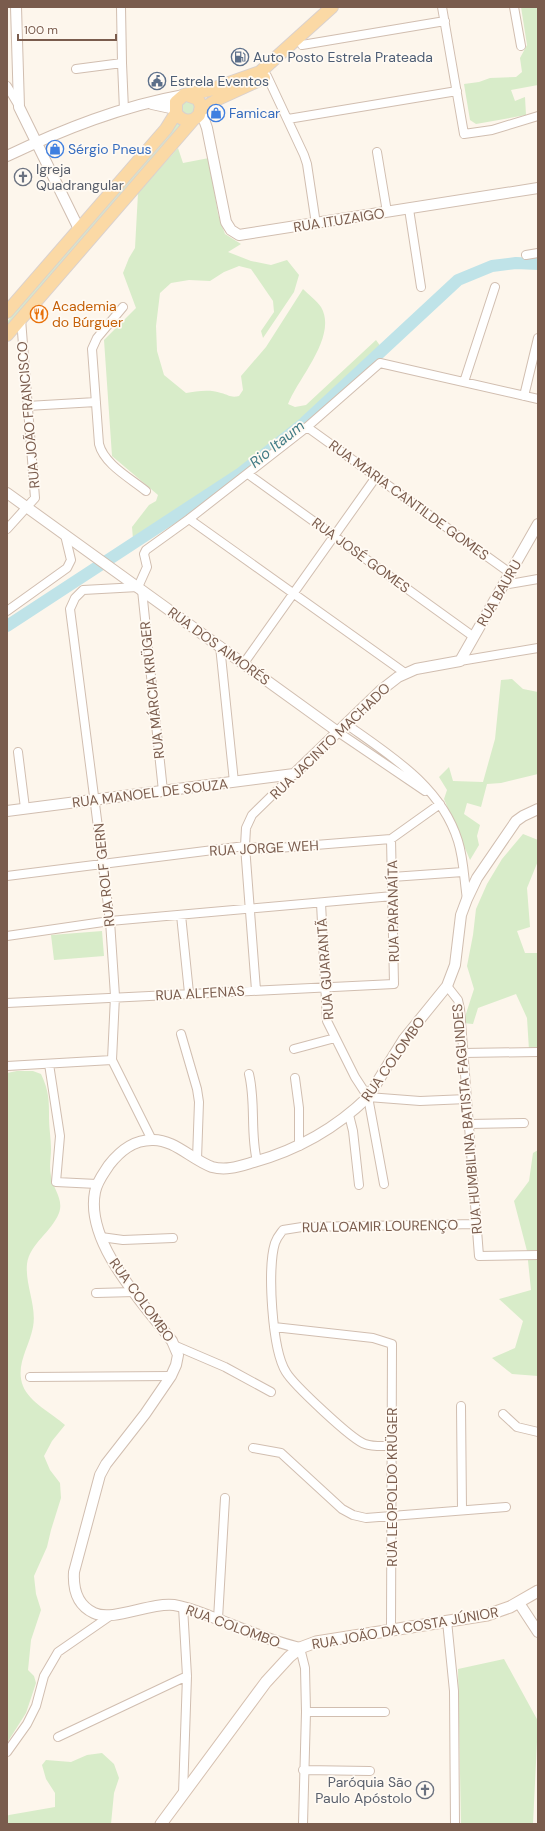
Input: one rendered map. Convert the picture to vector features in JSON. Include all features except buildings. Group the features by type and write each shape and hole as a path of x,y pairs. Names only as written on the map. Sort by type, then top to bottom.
{"main road":[{"path":"7,312 166,129 176,111 176,102 186,95 209,90 260,72 332,7"},
{"path":"7,335 198,115 218,99 267,76 342,7"},
{"path":"186,95 198,99 198,115"},
{"path":"176,111 183,120 198,115"},
{"name":"RUA JOÃO DA COSTA JÚNIOR","path":"161,1824 269,1677 289,1656 300,1648 329,1639 487,1615 519,1603 538,1591"}],"street":[{"path":"16,7 19,107"},
{"path":"121,7 124,110"},
{"path":"442,7 464,134 492,130 538,116"},
{"path":"514,7 521,46"},
{"path":"302,45 445,22"},
{"path":"76,69 122,63"},
{"path":"267,76 288,118 308,164 316,224"},
{"path":"7,86 37,141 79,229"},
{"path":"288,118 457,91"},
{"path":"7,156 37,141 89,120 146,104 186,95"},
{"path":"146,104 176,111"},
{"name":"RUA ITUZAIGO","path":"198,115 209,142 224,217 228,226 234,233 239,235 247,235 538,188"},
{"path":"377,152 387,212"},
{"path":"409,209 421,287"},
{"path":"526,255 538,253"},
{"path":"464,382 495,287"},
{"path":"124,307 94,342 92,348 100,450 109,461 146,491"},
{"name":"RUA JOÃO FRANCISCO","path":"7,529 35,498 21,319"},
{"path":"524,396 538,338"},
{"path":"140,588 147,567 144,554 146,550 248,474 307,427 380,363 538,399"},
{"path":"27,406 96,402"},
{"name":"RUA MARIA CANTILDE GOMES","path":"307,427 510,573"},
{"name":"RUA JOSÉ GOMES","path":"248,474 474,637"},
{"path":"244,663 376,477"},
{"name":"RUA DOS AIMORÉS","path":"7,493 244,663 342,728 402,764 414,774 440,804 453,827 461,855 467,899"},
{"path":"189,519 405,673"},
{"name":"RUA BAURU","path":"460,661 538,524"},
{"path":"7,612 67,568 71,560 65,535"},
{"path":"504,585 538,579"},
{"name":"RUA MÁRCIA KRÜGER","path":"140,588 163,791"},
{"name":"RUA ROLF GERN","path":"140,588 83,590 75,598 70,609 96,799 110,921 115,996 112,1060 152,1140"},
{"path":"220,646 234,782"},
{"name":"RUA JACINTO MACHADO","path":"256,990 245,846 246,828 252,815 380,691 405,673 428,666 538,648"},
{"path":"18,752 25,808"},
{"name":"RUA MANOEL DE SOUZA","path":"7,811 294,774"},
{"path":"391,839 440,804"},
{"name":"RUA COLOMBO","path":"300,1648 283,1644 183,1607 161,1605 110,1616 94,1613 83,1605 78,1597 74,1583 77,1559 103,1469 145,1414 171,1376 177,1360 176,1346 113,1262 101,1237 94,1206 97,1184 112,1161 124,1149 140,1142 152,1140 171,1144 206,1164 221,1168 235,1167 299,1146 349,1115 368,1097 404,1039 447,986 456,965 462,915 467,899 477,878 510,828 523,816 538,809"},
{"name":"RUA JORGE WEH","path":"7,876 245,846 265,849 391,839"},
{"name":"RUA PARANAÍTA","path":"391,839 394,984"},
{"path":"392,877 463,872"},
{"path":"7,936 110,921 393,896"},
{"name":"RUA GUARANTÃ","path":"321,903 327,1021 355,1077 368,1097"},
{"path":"181,915 189,993"},
{"name":"RUA ALFENAS","path":"7,1002 394,984"},
{"name":"RUA HUMBILINA BATISTA FAGUNDES","path":"447,986 454,994 459,1004 479,1256 538,1255"},
{"path":"180,1034 197,1089 199,1102 197,1160"},
{"path":"294,1049 335,1038"},
{"path":"463,1053 538,1052"},
{"path":"7,1066 112,1060"},
{"path":"49,1064 60,1136 56,1182 97,1184"},
{"path":"249,1074 252,1086 254,1148 257,1161"},
{"path":"295,1078 299,1102 299,1146"},
{"path":"384,1184 368,1097 420,1101 467,1099"},
{"path":"349,1115 353,1131 359,1185"},
{"path":"469,1124 524,1123"},
{"name":"RUA LOAMIR LOURENÇO","path":"274,1327 272,1262 275,1241 283,1230 302,1227 476,1224"},
{"path":"101,1237 123,1240 173,1238"},
{"path":"96,1293 135,1292"},
{"path":"274,1327 283,1366 290,1379 359,1442 373,1446 392,1446"},
{"name":"RUA LEOPOLDO KRÜGER","path":"274,1327 373,1338 392,1344 392,1629"},
{"path":"176,1346 225,1367 271,1392"},
{"path":"30,1377 171,1376"},
{"path":"461,1406 462,1510"},
{"path":"503,1414 511,1422 522,1429 538,1432"},
{"path":"253,1448 281,1453 342,1509 353,1516 366,1518 506,1507"},
{"path":"218,1619 224,1498"},
{"path":"519,1603 538,1632"},
{"path":"183,1607 187,1676 183,1795"},
{"path":"7,1752 27,1724 36,1706 44,1676 58,1652 110,1616"},
{"path":"447,1621 454,1691 455,1824"},
{"path":"300,1648 305,1668 306,1712 303,1770 303,1824"},
{"path":"58,1736 187,1676"},
{"path":"306,1712 385,1712"},
{"path":"303,1770 370,1771"}],"green space":[{"path":"521,7 538,7 538,85 511,90 515,101 525,97 526,115 476,124 470,120 464,84 479,82 490,78 516,77 522,72 520,58 527,45"},
{"path":"184,100 196,105 194,115 183,115 180,104"},
{"path":"176,123 184,126 7,328 7,322"},
{"path":"178,148 183,163 209,158 218,214 225,234 241,244 228,252 251,261 271,265 287,260 299,275 294,292 263,338 261,331 274,312 273,301 251,269 239,266 224,272 210,281 189,280 171,283 160,293 156,326 157,351 164,375 186,393 208,391 236,397 239,396 243,390 241,376 266,347 303,289 321,307 325,318 324,331 321,344 315,357 288,404 295,407 306,405 376,340 381,347 349,378 266,450 212,489 133,539 132,527 149,505 156,501 158,495 112,456 104,340 136,308 123,273 135,248 138,193"},
{"path":"512,679 523,689 538,692 538,774 501,783 487,784 481,807 467,803 464,814 480,825 477,836 479,845 470,860 444,799 447,790 439,777 449,767 453,781 483,782 495,739 501,680"},
{"path":"523,834 538,840 538,861 527,888 530,927 517,931 525,953 538,953 538,1050 529,1050 527,1018 516,994 478,1008 473,1024 463,1023 474,989 467,966 476,909 487,884 502,859"},
{"path":"102,931 104,956 54,960 51,935"},
{"path":"17,1071 33,1071 41,1074 46,1086 49,1106 51,1145 50,1172 60,1203 59,1213 51,1226 32,1250 27,1264 34,1319 31,1335 22,1364 21,1378 23,1386 30,1397 65,1425 52,1441 44,1456 50,1470 60,1483 61,1498 47,1547 34,1576 36,1594 41,1610 31,1640 28,1670 34,1676 36,1683 26,1713 7,1743 7,1073"},
{"path":"538,1150 538,1376 512,1374 492,1358 515,1348 523,1321 499,1299 531,1290 527,1251 514,1201 529,1181 533,1153"},
{"path":"504,1659 538,1721 533,1824 461,1824 458,1669"},
{"path":"102,1753 114,1764 119,1778 114,1793 111,1824 7,1824 7,1816 9,1815 55,1807 55,1793 46,1779 42,1765 46,1760 71,1762 87,1755"}],"waterway":[{"name":"Rio Itaum","path":"7,626 241,473 304,423 458,280 492,266 516,263 538,264"}],"place":[{"name":"Auto Posto Estrela Prateada","path":"240,57"},
{"name":"Estrela Eventos","path":"157,81"},
{"name":"Famicar","path":"216,113"},
{"name":"Sérgio Pneus","path":"55,149"},
{"name":"Igreja Quadrangular","path":"23,177"},
{"name":"Academia do Búrguer","path":"39,314"},
{"name":"Paróquia São Paulo Apóstolo","path":"425,1790"}]}
